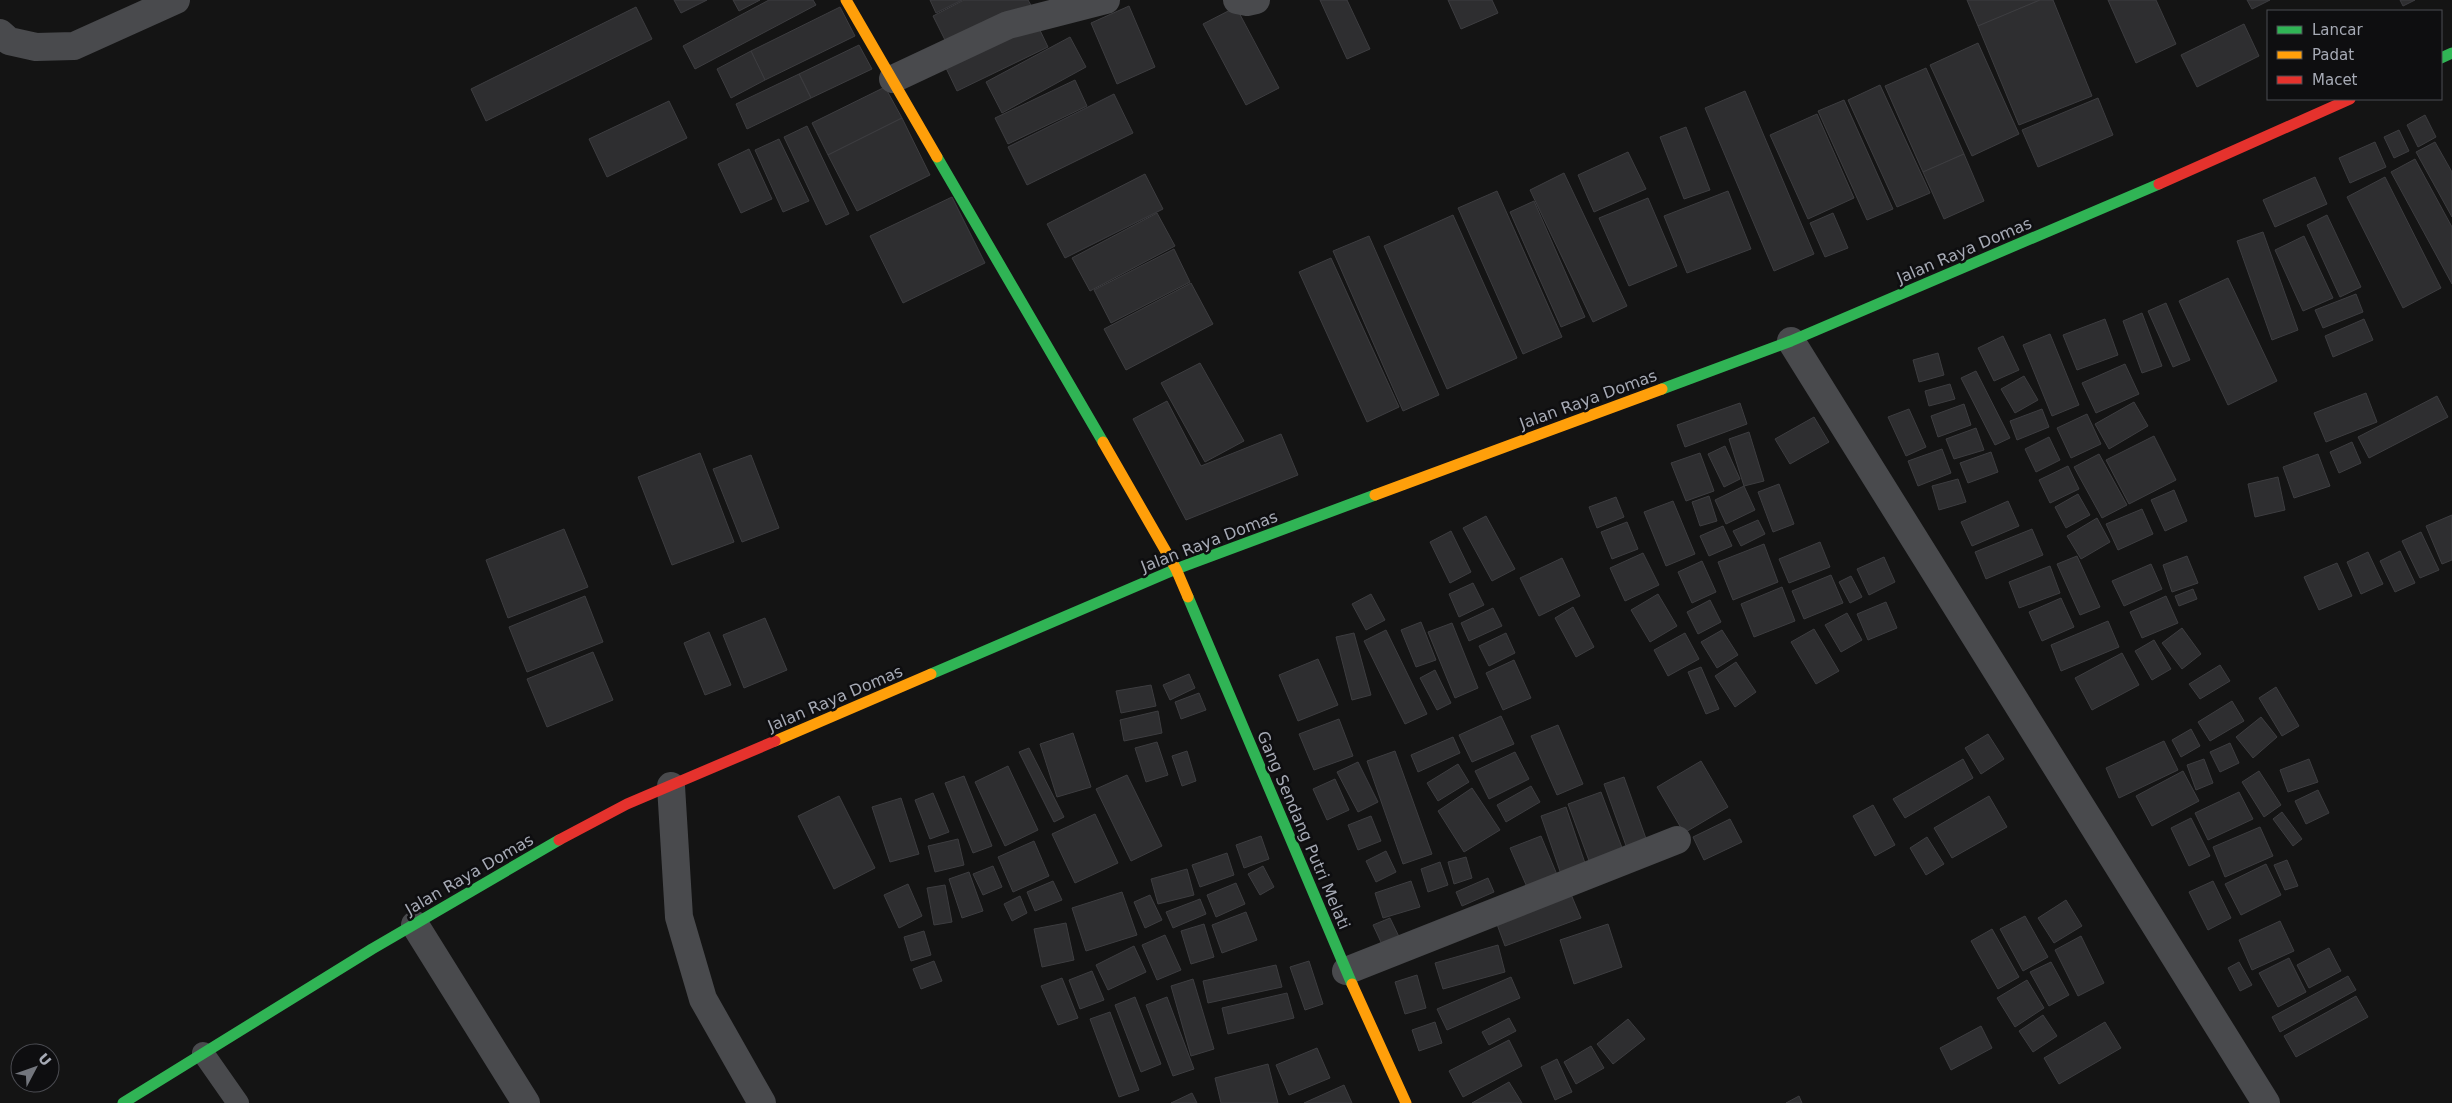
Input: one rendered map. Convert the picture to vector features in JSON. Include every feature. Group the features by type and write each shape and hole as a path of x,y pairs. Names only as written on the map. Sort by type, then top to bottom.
{"main road":[{"name":"Gang Sendang Putri Melati","path":"846,0 1176,569 1346,971 1406,1103"},
{"name":"Jalan Raya Domas","path":"122,1103 414,925 573,832 627,804 1176,569 1791,341 2145,190 2348,100"}],"street":[{"path":"0,33 9,40 36,47 74,46 176,0"},
{"path":"892,79 1008,24 1106,0"},
{"path":"1237,0 1240,2 1256,0"},
{"path":"1791,341 2266,1103"},
{"path":"671,786 679,917 703,999 762,1103"},
{"path":"1346,971 1676,840"},
{"path":"414,925 526,1103"}],"lane":[{"path":"203,1053 238,1103"}],"building":[{"path":"674,0 707,0 681,13"},
{"path":"733,0 760,0 739,11"},
{"path":"769,0 813,0 816,5 695,69 683,46"},
{"path":"930,0 962,0 936,13"},
{"path":"964,0 1028,0 1032,7 949,48 933,16"},
{"path":"1320,0 1347,0 1370,49 1347,59"},
{"path":"1448,0 1492,0 1498,13 1461,29"},
{"path":"1967,0 2040,0 1978,26"},
{"path":"2040,0 2053,0 2092,96 2019,125 1978,26"},
{"path":"2108,0 2156,0 2176,44 2136,63"},
{"path":"2247,0 2270,0 2252,9"},
{"path":"2400,0 2415,0 2403,6"},
{"path":"1129,6 1155,67 1117,84 1091,23"},
{"path":"636,7 652,39 486,121 471,89"},
{"path":"840,7 855,36 765,80 751,51"},
{"path":"1236,7 1279,88 1246,105 1203,24"},
{"path":"1037,24 1048,47 957,91 946,68"},
{"path":"2244,24 2259,56 2197,87 2181,55"},
{"path":"1070,37 1086,67 1002,113 986,82"},
{"path":"1978,43 2019,134 1972,156 1930,65"},
{"path":"859,45 872,69 811,98 799,74"},
{"path":"751,51 765,80 731,98 717,69"},
{"path":"1926,68 1964,154 1923,172 1885,86"},
{"path":"799,74 811,98 747,129 736,104"},
{"path":"1075,80 1087,106 1008,144 995,118"},
{"path":"1880,85 1930,193 1897,207 1848,100"},
{"path":"885,87 902,118 828,155 812,123"},
{"path":"1745,91 1814,254 1774,271 1705,108"},
{"path":"1114,94 1133,133 1027,185 1008,147"},
{"path":"2098,98 2113,135 2038,167 2022,130"},
{"path":"1844,100 1893,209 1867,220 1818,111"},
{"path":"669,101 687,138 607,177 589,139"},
{"path":"1817,114 1854,198 1808,219 1770,135"},
{"path":"2425,115 2436,137 2418,147 2407,125"},
{"path":"902,118 930,175 857,211 828,155"},
{"path":"807,126 849,214 826,225 784,137"},
{"path":"1686,127 1710,190 1684,199 1660,137"},
{"path":"2399,130 2409,151 2394,158 2384,137"},
{"path":"779,139 809,201 783,212 755,150"},
{"path":"2375,142 2386,167 2350,183 2339,158"},
{"path":"2435,142 2452,172 2452,217 2416,152"},
{"path":"749,149 772,199 741,213 718,164"},
{"path":"1628,152 1646,189 1594,212 1578,175"},
{"path":"1964,154 1984,201 1944,219 1923,172"},
{"path":"2415,159 2452,227 2452,284 2391,172"},
{"path":"1564,173 1627,306 1593,322 1530,190"},
{"path":"1145,174 1163,209 1065,258 1047,224"},
{"path":"2315,177 2327,204 2275,227 2263,200"},
{"path":"2385,177 2441,288 2403,308 2347,197"},
{"path":"1497,191 1562,337 1523,354 1458,208"},
{"path":"1728,191 1751,249 1687,273 1664,216"},
{"path":"952,197 985,263 903,303 870,236"},
{"path":"1648,198 1677,266 1629,286 1599,218"},
{"path":"1534,201 1585,317 1561,327 1510,212"},
{"path":"1157,213 1175,246 1090,291 1072,258"},
{"path":"1833,213 1848,248 1825,257 1810,223"},
{"path":"1453,215 1517,358 1447,389 1384,246"},
{"path":"2327,215 2361,287 2340,297 2307,225"},
{"path":"2263,232 2298,330 2272,340 2237,241"},
{"path":"1369,236 1439,395 1403,411 1333,251"},
{"path":"2304,236 2333,298 2303,311 2275,250"},
{"path":"1174,249 1190,282 1111,323 1094,290"},
{"path":"1331,258 1399,407 1367,422 1299,272"},
{"path":"2228,278 2277,381 2228,405 2179,301"},
{"path":"1191,283 1213,324 1126,370 1104,329"},
{"path":"2356,294 2363,312 2323,328 2315,310"},
{"path":"2166,303 2190,360 2173,367 2148,311"},
{"path":"2142,313 2162,366 2142,373 2123,321"},
{"path":"2105,319 2118,355 2077,370 2063,335"},
{"path":"2364,319 2373,340 2333,357 2325,336"},
{"path":"2050,334 2079,405 2052,416 2023,345"},
{"path":"2003,336 2019,370 1994,381 1978,348"},
{"path":"1938,353 1944,375 1919,382 1913,360"},
{"path":"1200,363 1244,441 1205,462 1161,383"},
{"path":"2125,364 2139,394 2096,413 2082,383"},
{"path":"1976,371 2010,438 1995,445 1961,378"},
{"path":"2024,376 2038,400 2015,413 2001,389"},
{"path":"1950,384 1955,399 1929,406 1925,391"},
{"path":"2366,393 2377,422 2326,442 2314,413"},
{"path":"2437,396 2448,417 2369,458 2358,437"},
{"path":"1167,401 1201,466 1281,434 1298,475 1186,520 1133,419"},
{"path":"2134,402 2148,426 2109,449 2095,424"},
{"path":"1740,403 1747,424 1685,447 1677,425"},
{"path":"1964,404 1971,425 1938,437 1931,416"},
{"path":"1909,409 1926,447 1906,456 1888,417"},
{"path":"2042,409 2049,427 2017,440 2010,421"},
{"path":"2087,414 2101,444 2071,458 2057,428"},
{"path":"1814,417 1829,442 1790,464 1775,439"},
{"path":"1976,428 1984,450 1954,459 1946,439"},
{"path":"1749,432 1764,481 1744,486 1729,439"},
{"path":"2154,436 2176,480 2129,504 2106,460"},
{"path":"2049,437 2060,460 2036,472 2025,449"},
{"path":"2352,442 2361,463 2339,473 2330,452"},
{"path":"1725,446 1740,479 1724,487 1708,454"},
{"path":"1942,449 1951,473 1918,486 1908,461"},
{"path":"1991,452 1998,472 1968,483 1960,463"},
{"path":"700,453 734,542 672,565 638,477"},
{"path":"1700,453 1714,491 1686,501 1671,463"},
{"path":"2099,454 2127,505 2102,518 2074,467"},
{"path":"2318,454 2330,486 2294,498 2283,467"},
{"path":"751,455 779,528 742,542 713,469"},
{"path":"2068,466 2079,489 2050,503 2039,480"},
{"path":"2278,477 2285,510 2255,517 2248,484"},
{"path":"1958,479 1966,502 1939,510 1932,486"},
{"path":"1779,484 1794,524 1773,532 1758,492"},
{"path":"1744,486 1755,510 1726,524 1715,500"},
{"path":"2174,490 2187,521 2165,531 2151,500"},
{"path":"2078,494 2090,515 2066,528 2055,507"},
{"path":"1709,496 1717,521 1700,526 1692,502"},
{"path":"1616,497 1624,517 1597,528 1589,507"},
{"path":"1673,501 1695,554 1666,566 1644,512"},
{"path":"2008,501 2019,526 1972,546 1961,522"},
{"path":"2142,509 2153,534 2118,550 2106,524"},
{"path":"2452,515 2452,560 2442,564 2426,526"},
{"path":"1486,516 1515,569 1492,581 1463,528"},
{"path":"2097,518 2110,542 2081,559 2067,536"},
{"path":"1758,520 1765,534 1741,546 1733,531"},
{"path":"1627,522 1638,549 1612,559 1601,532"},
{"path":"1723,526 1732,546 1709,556 1700,536"},
{"path":"564,529 588,587 508,618 486,560"},
{"path":"2032,529 2043,555 1986,579 1975,552"},
{"path":"1451,531 1471,572 1450,583 1430,542"},
{"path":"2421,532 2439,570 2420,578 2402,541"},
{"path":"1820,542 1830,567 1789,583 1779,559"},
{"path":"1764,544 1778,582 1733,600 1718,562"},
{"path":"2400,551 2415,583 2395,592 2380,561"},
{"path":"2368,552 2383,584 2361,594 2347,562"},
{"path":"1643,553 1659,585 1625,601 1610,568"},
{"path":"2077,556 2100,607 2080,615 2057,564"},
{"path":"2187,556 2198,583 2172,592 2163,565"},
{"path":"1884,557 1895,582 1869,595 1857,569"},
{"path":"1562,558 1580,596 1539,616 1520,578"},
{"path":"1702,561 1716,592 1692,603 1678,572"},
{"path":"2337,563 2352,596 2319,610 2304,577"},
{"path":"2151,564 2162,589 2124,606 2112,581"},
{"path":"2050,566 2060,593 2019,608 2009,582"},
{"path":"1831,575 1843,603 1804,619 1792,591"},
{"path":"1851,576 1862,597 1850,603 1839,582"},
{"path":"1473,583 1484,605 1459,617 1449,594"},
{"path":"1782,587 1795,621 1754,637 1741,604"},
{"path":"2193,589 2197,599 2179,606 2175,596"},
{"path":"1371,594 1385,620 1366,630 1352,604"},
{"path":"1658,594 1677,626 1650,642 1631,610"},
{"path":"585,596 603,642 527,672 509,627"},
{"path":"2166,596 2178,623 2142,638 2130,612"},
{"path":"2061,598 2074,627 2042,641 2029,612"},
{"path":"1710,600 1721,622 1698,634 1687,612"},
{"path":"1886,602 1897,628 1868,640 1857,614"},
{"path":"1573,607 1594,647 1576,657 1555,618"},
{"path":"1493,608 1502,626 1469,641 1461,623"},
{"path":"1847,613 1862,640 1841,652 1825,625"},
{"path":"765,618 787,670 744,688 723,635"},
{"path":"2108,621 2119,647 2061,671 2051,645"},
{"path":"1421,622 1436,660 1416,667 1401,630"},
{"path":"1452,623 1478,688 1455,698 1428,632"},
{"path":"2182,628 2201,654 2182,669 2162,643"},
{"path":"1814,629 1839,671 1816,684 1791,642"},
{"path":"1386,630 1427,714 1405,724 1364,641"},
{"path":"1722,630 1738,655 1717,668 1701,642"},
{"path":"709,632 731,685 705,695 684,643"},
{"path":"1354,633 1371,695 1352,700 1336,637"},
{"path":"1506,633 1515,653 1489,666 1479,646"},
{"path":"1685,633 1699,659 1668,676 1654,650"},
{"path":"2154,640 2171,669 2152,680 2135,651"},
{"path":"593,652 613,700 547,727 527,679"},
{"path":"2122,653 2139,685 2092,710 2075,678"},
{"path":"1318,659 1338,705 1298,721 1279,675"},
{"path":"1514,660 1531,698 1503,710 1486,673"},
{"path":"1736,662 1756,692 1735,707 1715,676"},
{"path":"2220,665 2230,681 2200,699 2189,684"},
{"path":"1701,667 1719,709 1706,714 1688,672"},
{"path":"1435,670 1451,703 1437,710 1420,678"},
{"path":"1189,674 1195,688 1170,700 1163,685"},
{"path":"1151,685 1156,706 1121,713 1116,691"},
{"path":"2276,687 2299,726 2282,736 2259,698"},
{"path":"1199,693 1206,710 1181,719 1175,702"},
{"path":"2232,701 2244,721 2210,741 2198,722"},
{"path":"1158,711 1162,733 1124,741 1120,720"},
{"path":"1501,716 1514,744 1472,762 1459,735"},
{"path":"2261,717 2277,737 2253,758 2236,737"},
{"path":"1339,719 1353,756 1314,770 1299,734"},
{"path":"1558,725 1583,784 1557,795 1531,736"},
{"path":"2191,729 2200,746 2181,757 2172,740"},
{"path":"1073,733 1091,787 1057,797 1040,744"},
{"path":"1988,734 2004,759 1981,774 1965,748"},
{"path":"1453,737 1460,753 1418,772 1411,755"},
{"path":"2164,741 2178,770 2119,798 2106,768"},
{"path":"1157,742 1168,775 1146,782 1135,748"},
{"path":"2230,743 2239,763 2220,772 2210,752"},
{"path":"1029,748 1064,817 1054,822 1019,752"},
{"path":"1187,751 1196,781 1182,786 1172,756"},
{"path":"1395,751 1432,854 1403,864 1367,761"},
{"path":"1515,752 1529,779 1489,799 1475,771"},
{"path":"1963,759 1973,778 1905,818 1893,799"},
{"path":"2204,759 2213,783 2196,790 2187,765"},
{"path":"2309,759 2318,782 2288,792 2280,770"},
{"path":"1701,761 1728,807 1684,833 1657,787"},
{"path":"1358,762 1378,802 1358,812 1337,772"},
{"path":"1458,764 1469,782 1438,801 1427,783"},
{"path":"1008,766 1038,830 1005,846 975,782"},
{"path":"2183,771 2199,801 2152,826 2136,796"},
{"path":"2259,771 2281,805 2264,817 2242,782"},
{"path":"1127,775 1162,846 1131,861 1096,789"},
{"path":"964,776 992,846 973,853 945,783"},
{"path":"1624,777 1649,847 1629,854 1604,784"},
{"path":"1335,779 1349,810 1327,820 1313,789"},
{"path":"1531,786 1540,802 1506,822 1497,805"},
{"path":"1472,788 1500,830 1464,852 1438,811"},
{"path":"2318,790 2329,813 2306,824 2295,801"},
{"path":"1601,792 1624,853 1591,866 1568,804"},
{"path":"2239,792 2253,819 2208,840 2195,813"},
{"path":"933,793 949,832 930,839 915,800"},
{"path":"839,796 875,868 834,889 798,816"},
{"path":"1989,796 2007,827 1952,858 1934,828"},
{"path":"901,798 919,854 890,862 872,807"},
{"path":"1873,805 1895,845 1875,856 1853,816"},
{"path":"1566,807 1588,872 1563,880 1541,816"},
{"path":"2282,812 2302,839 2293,846 2273,819"},
{"path":"1095,814 1118,863 1075,883 1052,834"},
{"path":"1371,816 1381,841 1358,850 1348,825"},
{"path":"2191,818 2210,856 2189,866 2171,828"},
{"path":"1730,819 1742,842 1704,860 1693,837"},
{"path":"2260,827 2273,856 2225,877 2213,847"},
{"path":"1261,836 1269,859 1244,868 1236,845"},
{"path":"1541,836 1560,882 1530,894 1510,848"},
{"path":"1927,837 1944,864 1926,875 1910,848"},
{"path":"958,839 964,865 935,872 928,846"},
{"path":"1034,841 1049,876 1013,892 998,857"},
{"path":"1386,851 1396,872 1376,882 1366,861"},
{"path":"1227,853 1234,875 1200,887 1192,865"},
{"path":"1466,857 1472,878 1454,884 1448,862"},
{"path":"2287,860 2298,886 2285,890 2274,865"},
{"path":"1440,862 1448,885 1428,892 1421,869"},
{"path":"2266,864 2281,895 2241,915 2225,884"},
{"path":"993,866 1002,887 983,895 973,874"},
{"path":"1263,866 1274,887 1260,895 1248,874"},
{"path":"1187,869 1194,895 1158,904 1151,879"},
{"path":"969,872 983,911 962,918 949,879"},
{"path":"1488,878 1494,892 1462,906 1456,892"},
{"path":"1053,881 1062,900 1035,911 1027,892"},
{"path":"1411,881 1420,907 1383,918 1375,893"},
{"path":"2213,881 2231,918 2208,930 2189,892"},
{"path":"1236,883 1245,904 1216,917 1207,895"},
{"path":"908,884 922,916 899,928 884,895"},
{"path":"945,885 952,922 934,925 927,888"},
{"path":"1122,892 1137,935 1086,951 1072,908"},
{"path":"1570,892 1581,918 1505,946 1495,919"},
{"path":"1150,895 1162,920 1145,928 1134,902"},
{"path":"1020,896 1027,913 1012,921 1004,904"},
{"path":"1200,899 1206,914 1173,928 1166,912"},
{"path":"2066,900 2082,926 2054,943 2038,918"},
{"path":"1246,912 1257,940 1222,953 1212,925"},
{"path":"2025,916 2048,957 2023,971 2000,929"},
{"path":"1390,918 1403,945 1386,953 1373,925"},
{"path":"2280,921 2294,951 2252,970 2239,940"},
{"path":"1066,923 1074,960 1042,967 1034,929"},
{"path":"1204,924 1214,957 1191,964 1181,931"},
{"path":"1608,924 1622,967 1574,984 1560,940"},
{"path":"1992,929 2019,977 1998,989 1971,941"},
{"path":"924,931 931,955 911,961 904,937"},
{"path":"1165,935 1181,970 1157,980 1142,945"},
{"path":"2081,936 2104,983 2078,996 2055,950"},
{"path":"1498,945 1505,972 1443,989 1435,963"},
{"path":"1134,946 1146,972 1108,990 1096,965"},
{"path":"2329,948 2341,971 2309,988 2297,965"},
{"path":"2289,958 2306,992 2278,1007 2259,973"},
{"path":"934,961 942,981 921,989 913,969"},
{"path":"1309,961 1323,1004 1305,1010 1290,967"},
{"path":"2051,962 2069,995 2049,1006 2030,972"},
{"path":"2239,962 2252,985 2240,991 2228,968"},
{"path":"1276,965 1282,987 1208,1003 1203,981"},
{"path":"1092,971 1104,1000 1080,1009 1069,980"},
{"path":"1417,975 1426,1008 1405,1014 1395,982"},
{"path":"2348,976 2356,990 2280,1032 2272,1017"},
{"path":"1511,977 1520,998 1447,1030 1437,1009"},
{"path":"1062,978 1078,1018 1058,1025 1041,986"},
{"path":"1193,979 1214,1049 1191,1056 1171,986"},
{"path":"2027,980 2044,1008 2015,1027 1997,998"},
{"path":"1287,993 1294,1018 1228,1034 1222,1008"},
{"path":"2356,996 2368,1017 2296,1057 2284,1036"},
{"path":"1135,997 1161,1064 1141,1072 1115,1005"},
{"path":"1167,997 1194,1069 1173,1076 1146,1005"},
{"path":"1110,1012 1139,1090 1119,1097 1090,1019"},
{"path":"2043,1015 2057,1036 2033,1052 2019,1031"},
{"path":"1509,1018 1516,1031 1489,1045 1482,1032"},
{"path":"1628,1019 1645,1039 1613,1064 1597,1044"},
{"path":"1435,1022 1442,1043 1419,1051 1412,1030"},
{"path":"2105,1022 2121,1048 2059,1084 2044,1058"},
{"path":"1981,1026 1992,1048 1951,1070 1940,1048"},
{"path":"1509,1040 1522,1066 1463,1097 1449,1071"},
{"path":"1591,1046 1604,1068 1576,1084 1564,1062"},
{"path":"1317,1048 1330,1078 1289,1095 1276,1065"},
{"path":"1557,1059 1572,1092 1555,1100 1541,1067"},
{"path":"1268,1064 1278,1103 1221,1103 1215,1078"},
{"path":"1509,1082 1522,1103 1472,1103"},
{"path":"1344,1085 1352,1103 1304,1103"},
{"path":"1192,1093 1197,1103 1171,1103"},
{"path":"1799,1096 1802,1103 1786,1103"}],"traffic: fast":[{"path":"2442,58 2452,53"},
{"path":"937,157 1103,442"},
{"path":"1662,389 1791,341 2159,184"},
{"path":"931,674 1176,569 1375,495"},
{"path":"1188,597 1352,984"},
{"path":"123,1103 372,949 559,840"}],"traffic: slow":[{"path":"846,0 937,157"},
{"path":"1375,495 1662,389"},
{"path":"1103,442 1176,569 1188,597"},
{"path":"775,741 931,674"},
{"path":"1352,984 1406,1103"}],"traffic: jam":[{"path":"2159,184 2348,100"},
{"path":"559,840 627,804 775,741"}]}
